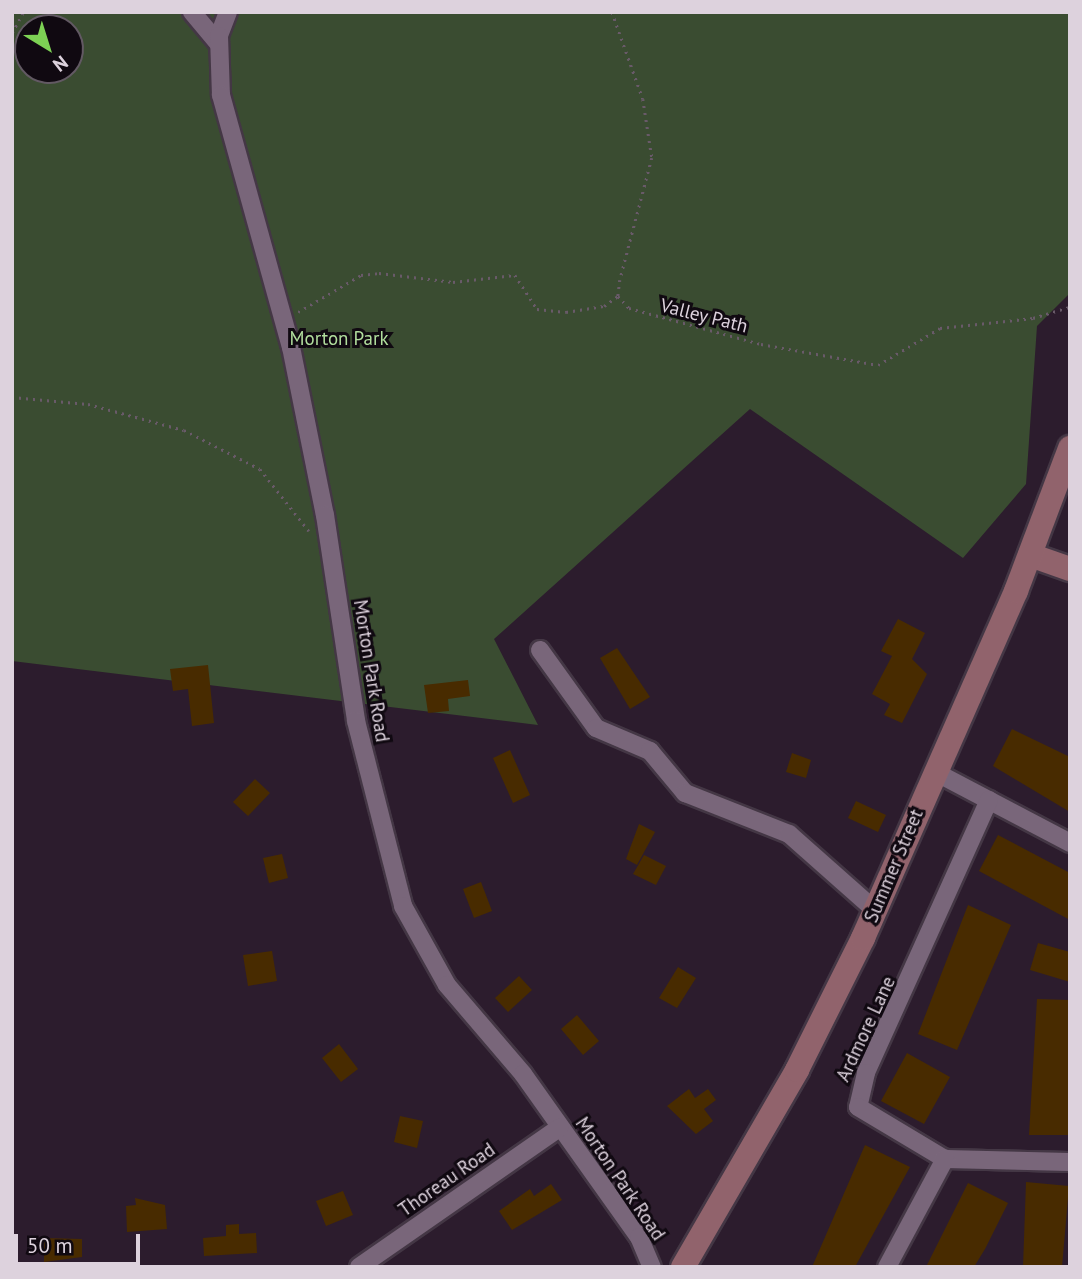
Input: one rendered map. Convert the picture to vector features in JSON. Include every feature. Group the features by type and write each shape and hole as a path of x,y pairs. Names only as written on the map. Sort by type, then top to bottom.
{"main road":[{"name":"Summer Street","path":"683,1267 801,1064 875,910 1030,555 1070,448"},
{"path":"1030,555 1070,569"}],"street":[{"path":"192,12 218,43"},
{"name":"Morton Park Road","path":"228,12 218,43 230,134 285,322 325,514 356,721 403,906 447,985 523,1074 639,1237 653,1267"},
{"path":"540,650 596,728 650,751 685,793 789,834 875,910"},
{"path":"934,772 1070,843"},
{"name":"Ardmore Lane","path":"989,800 856,1098 865,1116 945,1159 1070,1162"},
{"name":"Thoreau Road","path":"359,1267 559,1128"},
{"path":"887,1267 945,1159"}],"path":[{"path":"12,33 23,12"},
{"path":"285,322 361,275 379,273 453,282 515,275 537,309 557,311 604,306 618,296 652,158 643,99 612,12"},
{"name":"Valley Path","path":"618,296 649,317 878,365 940,328 1033,318 1070,307"},
{"path":"12,397 88,404 155,420 228,451 279,487 316,542"}],"green space":[{"name":"Morton Park","path":"12,12 1070,12 1070,293 1037,326 1026,484 963,558 750,409 494,639 538,725 12,661"}],"building":[{"path":"898,619 925,633 912,659 927,674 902,723 884,715 890,704 872,694 892,656 881,651"},
{"path":"617,648 650,697 630,709 600,658"},
{"path":"208,665 214,723 192,726 188,689 173,691 170,669"},
{"path":"468,680 470,696 448,699 449,711 428,713 424,685"},
{"path":"1012,729 1070,757 1070,812 993,766"},
{"path":"510,750 530,795 513,803 493,758"},
{"path":"792,753 811,760 806,778 786,772"},
{"path":"255,779 270,793 248,816 233,802"},
{"path":"856,801 886,815 878,832 848,818"},
{"path":"639,824 655,832 637,865 626,859"},
{"path":"998,835 1070,873 1070,920 979,871"},
{"path":"282,854 288,878 269,883 263,858"},
{"path":"644,855 666,866 656,885 633,874"},
{"path":"481,882 492,911 474,918 463,889"},
{"path":"968,905 1011,925 957,1050 918,1034"},
{"path":"1038,943 1070,952 1070,982 1030,970"},
{"path":"272,951 277,981 248,986 243,955"},
{"path":"678,967 696,978 677,1008 659,998"},
{"path":"519,976 532,990 508,1012 495,998"},
{"path":"1037,999 1070,1000 1070,1135 1029,1135"},
{"path":"577,1015 599,1041 583,1055 561,1029"},
{"path":"339,1044 358,1069 341,1082 322,1058"},
{"path":"907,1053 950,1077 924,1124 881,1101"},
{"path":"689,1089 695,1098 708,1089 716,1100 704,1109 713,1121 696,1134 667,1106"},
{"path":"400,1116 423,1121 417,1148 394,1142"},
{"path":"865,1145 910,1167 855,1267 812,1267"},
{"path":"1026,1182 1069,1186 1062,1267 1023,1267"},
{"path":"968,1183 1008,1203 974,1267 926,1267"},
{"path":"551,1184 562,1200 512,1230 499,1211 530,1189 534,1196"},
{"path":"343,1191 353,1215 326,1226 316,1201"},
{"path":"135,1198 165,1205 167,1229 127,1232 126,1206 136,1205"},
{"path":"239,1224 239,1234 256,1233 257,1253 204,1256 203,1238 226,1236 226,1225"},
{"path":"44,1238 82,1239 82,1257 44,1262"}]}
